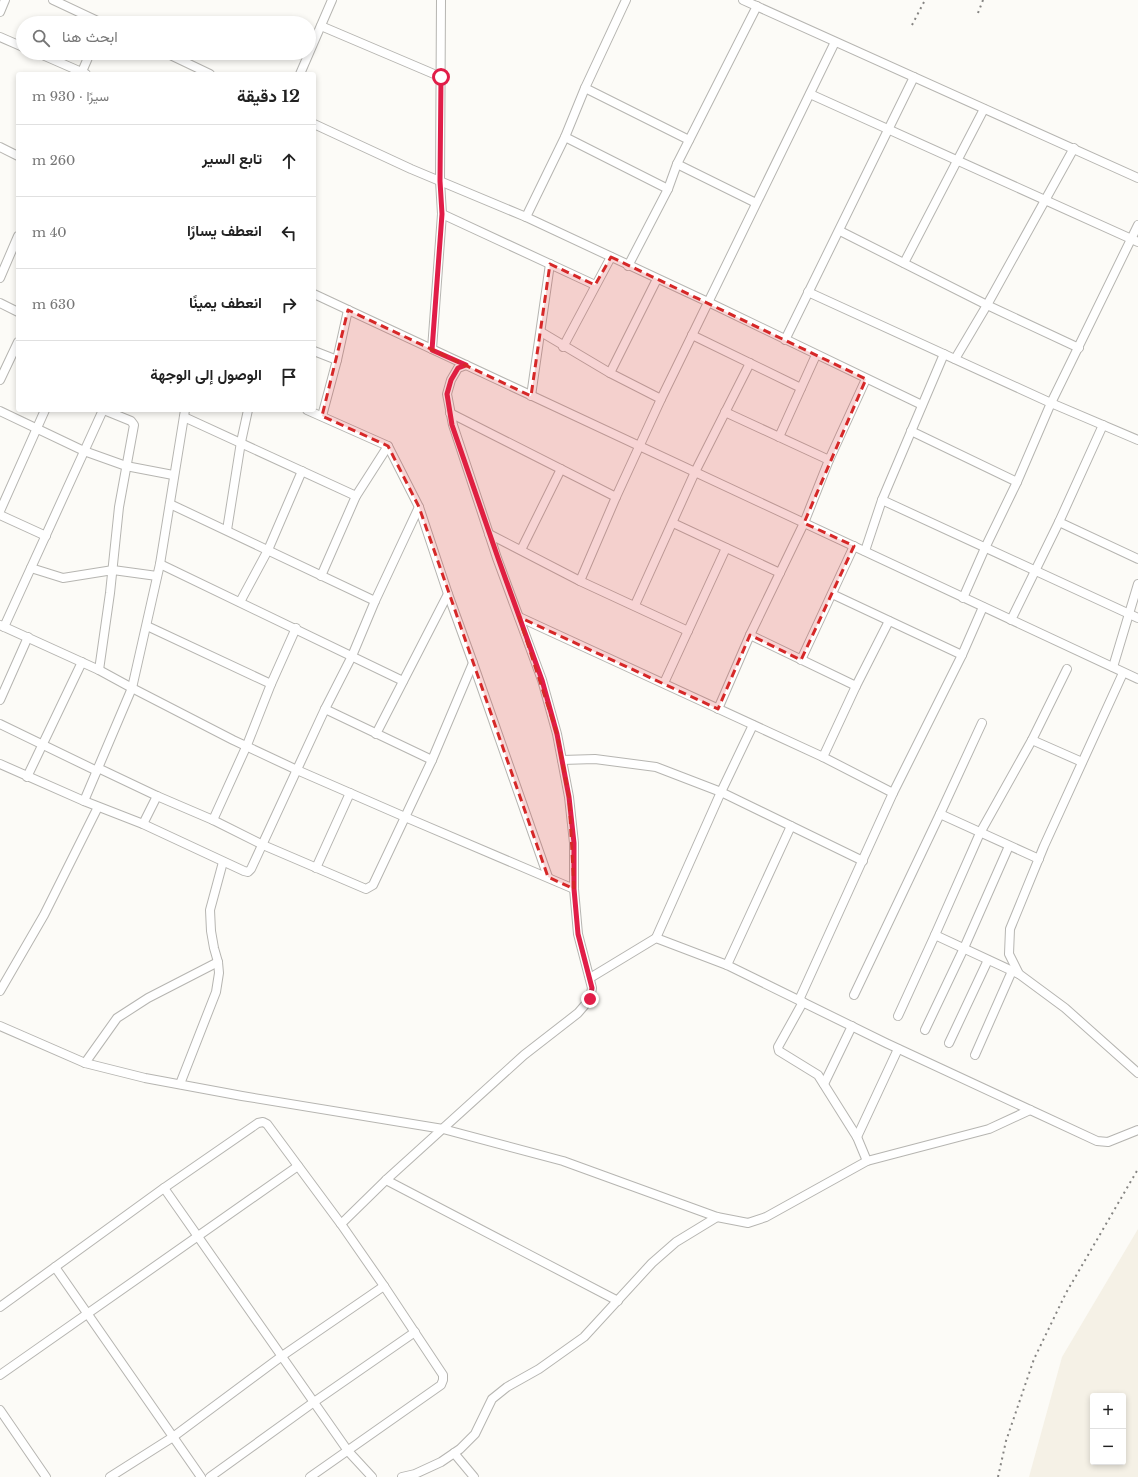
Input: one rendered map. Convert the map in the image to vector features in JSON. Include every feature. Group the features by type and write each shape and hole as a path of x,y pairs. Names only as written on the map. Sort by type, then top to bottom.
{"street":[{"path":"0,12 5,0"},
{"path":"53,0 87,16"},
{"path":"316,37 332,0"},
{"path":"432,350 442,214 440,181 441,0"},
{"path":"526,217 565,137 585,88 626,0"},
{"path":"743,0 1138,178"},
{"path":"628,266 668,189 677,164 757,6"},
{"path":"321,26 441,77"},
{"path":"0,36 16,44"},
{"path":"580,581 660,399 835,42"},
{"path":"54,60 81,72"},
{"path":"83,72 88,60"},
{"path":"180,60 203,72"},
{"path":"301,72 306,60"},
{"path":"785,340 840,231 914,76"},
{"path":"585,88 690,140"},
{"path":"810,94 1134,241"},
{"path":"904,263 956,160 984,109"},
{"path":"316,125 440,181 526,217 628,266 708,302 922,405"},
{"path":"565,137 668,189"},
{"path":"0,148 16,155"},
{"path":"955,359 987,305 1074,148"},
{"path":"677,164 756,203"},
{"path":"442,214 595,285"},
{"path":"963,598 1017,482 1051,403 1134,241 1138,225"},
{"path":"840,231 987,305 1079,348"},
{"path":"0,278 16,241"},
{"path":"563,346 611,257"},
{"path":"531,396 550,264"},
{"path":"610,373 657,279"},
{"path":"808,292 1051,403 1138,440"},
{"path":"316,295 1138,679"},
{"path":"0,303 16,311"},
{"path":"322,416 337,360 348,310"},
{"path":"541,332 610,373 660,399"},
{"path":"692,334 801,388"},
{"path":"0,380 16,346"},
{"path":"316,352 337,360"},
{"path":"865,552 882,500 944,354"},
{"path":"779,437 816,355"},
{"path":"635,605 695,472 750,363"},
{"path":"341,1224 386,1180 524,1055 578,1013 590,999 592,988 578,934 574,889 574,843 569,797 557,734 542,680 489,534 452,425 447,394 451,380 458,368 466,365"},
{"path":"718,709 750,635 804,523 829,460 866,379"},
{"path":"0,411 84,451 126,466 174,475"},
{"path":"0,510 44,412"},
{"path":"102,412 46,536 2,626 99,670 234,740 297,770 574,889"},
{"path":"99,670 113,570 119,508 134,425 131,421 108,412"},
{"path":"227,530 241,442 248,412"},
{"path":"312,412 388,446 419,507 448,594 474,663 548,877"},
{"path":"725,412 829,460"},
{"path":"84,801 132,688 158,576 184,413 302,472 356,496"},
{"path":"450,413 616,497"},
{"path":"1011,620 1059,522 1103,425"},
{"path":"911,431 1017,482"},
{"path":"321,576 356,496 388,446"},
{"path":"521,550 560,469"},
{"path":"240,602 268,550 302,472"},
{"path":"882,500 1138,618"},
{"path":"170,504 376,601"},
{"path":"0,764 98,807 143,824 223,862 248,872 251,870 325,709 352,656 419,507"},
{"path":"0,515 46,536"},
{"path":"1059,522 1138,559"},
{"path":"673,523 780,573"},
{"path":"489,534 580,581 635,605 688,631"},
{"path":"801,660 854,546"},
{"path":"664,683 726,548"},
{"path":"160,564 296,628 403,681"},
{"path":"31,568 63,578 113,570 158,576"},
{"path":"1112,667 1138,584"},
{"path":"376,734 448,594"},
{"path":"832,594 962,655"},
{"path":"867,1161 857,1137 818,1075 779,1051 778,1047 801,1001 893,793 962,655 983,607"},
{"path":"519,618 823,757 893,793"},
{"path":"823,757 856,686 889,622"},
{"path":"147,626 271,684"},
{"path":"213,820 247,745 271,684 296,628"},
{"path":"750,635 856,686"},
{"path":"0,700 28,638"},
{"path":"27,777 82,662"},
{"path":"0,724 98,770 213,820 263,845 366,889 373,885 432,760 474,663"},
{"path":"898,1016 980,833 1032,740 1067,669"},
{"path":"975,1055 1015,972 1009,954 1010,929 1082,762 1124,672"},
{"path":"325,709 432,760"},
{"path":"854,995 982,723"},
{"path":"590,978 656,938 721,792 753,725"},
{"path":"1032,740 1082,762"},
{"path":"562,760 595,759 656,767 721,792 863,861"},
{"path":"316,868 350,793"},
{"path":"143,824 157,796"},
{"path":"0,991 44,915 98,807"},
{"path":"940,814 1039,859"},
{"path":"727,964 791,826"},
{"path":"925,1030 964,948 1009,846"},
{"path":"180,1084 216,992 219,973 218,962 210,931 210,910 223,862"},
{"path":"935,934 1015,972 1065,1008 1138,1072"},
{"path":"656,938 727,964 898,1049 1097,1141 1108,1142 1138,1130"},
{"path":"949,1043 988,960"},
{"path":"85,1063 117,1018 148,998 218,962"},
{"path":"0,1026 85,1063 145,1078 443,1128 563,1161 717,1217 748,1223 766,1217 867,1161 989,1129 1030,1110"},
{"path":"824,1084 852,1026"},
{"path":"857,1137 898,1049"},
{"path":"0,1307 164,1188 258,1123 263,1122 267,1124 341,1224 443,1375 441,1385 310,1477"},
{"path":"0,1375 298,1166"},
{"path":"386,1180 618,1301"},
{"path":"164,1188 348,1451 372,1477"},
{"path":"402,1477 415,1474 442,1462 454,1454 475,1434 492,1399 507,1387 539,1369 584,1337 652,1263 676,1242 717,1217"},
{"path":"55,1267 201,1477"},
{"path":"110,1477 173,1437 282,1356 384,1286"},
{"path":"210,1477 415,1332"},
{"path":"0,1410 46,1477"},
{"path":"454,1454 474,1477"}],"highlighted area":[{"path":"611,257 866,379 804,523 854,546 801,660 750,635 718,709 519,617 557,734 569,797 574,889 548,877 419,507 388,446 322,416 348,310 531,396 550,264 595,285"}],"shaded area":[{"path":"1138,1229 1138,1477 1029,1477 1062,1357"}],"railway":[{"path":"912,25 925,0"},
{"path":"978,13 983,0"},
{"path":"998,1477 1006,1441 1034,1359 1066,1293 1138,1169"}],"route":[{"path":"441,77 440,181 442,214 432,350 466,365 458,368 451,380 447,394 452,425 542,680 557,734 569,797 574,843 574,889 578,934 592,988 590,999"}]}
